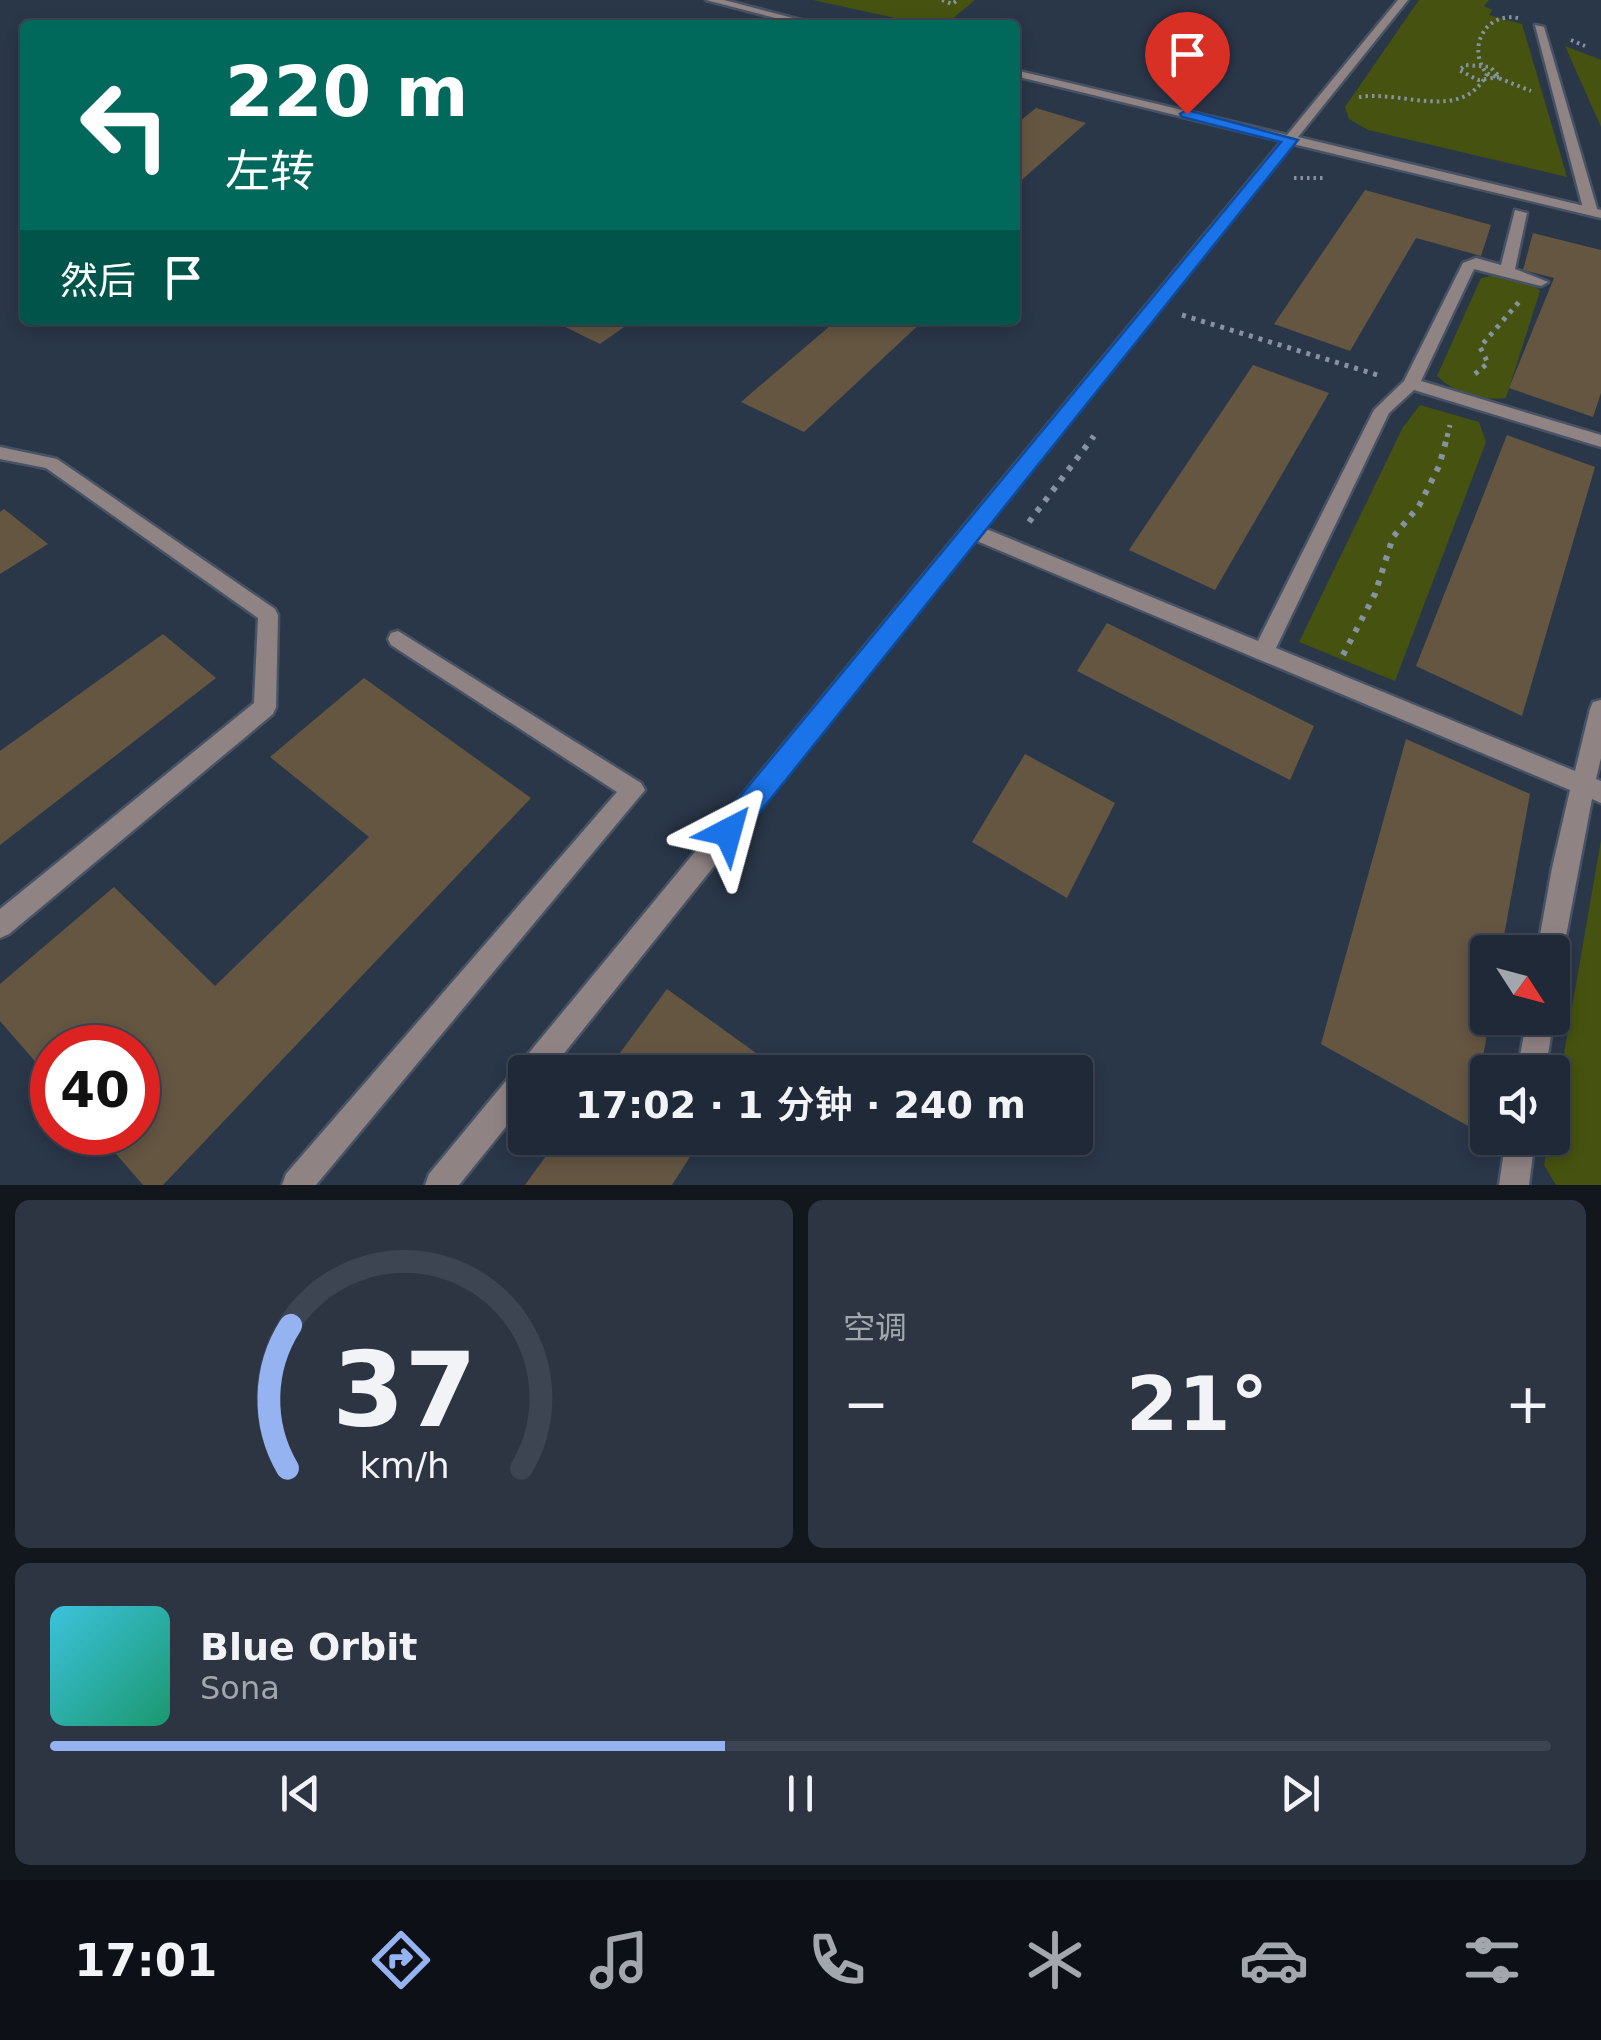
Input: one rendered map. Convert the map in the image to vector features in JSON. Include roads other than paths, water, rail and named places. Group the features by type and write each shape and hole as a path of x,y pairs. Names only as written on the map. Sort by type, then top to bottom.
{"street":[{"path":"711,0 794,20"},
{"path":"546,1055 1402,0"},
{"path":"1539,26 1596,213"},
{"path":"1020,74 1596,213"},
{"path":"1507,272 1520,213"},
{"path":"1263,652 1382,410 1411,384 1468,266 1476,262 1536,280"},
{"path":"1411,384 1601,441"},
{"path":"0,453 51,463 268,615 264,707 0,925"},
{"path":"972,531 1592,788"},
{"path":"297,1185 633,790 398,639"},
{"path":"1554,935 1592,788 1601,709"},
{"path":"440,1185 508,1101"},
{"path":"1514,1185 1518,1155"}]}
